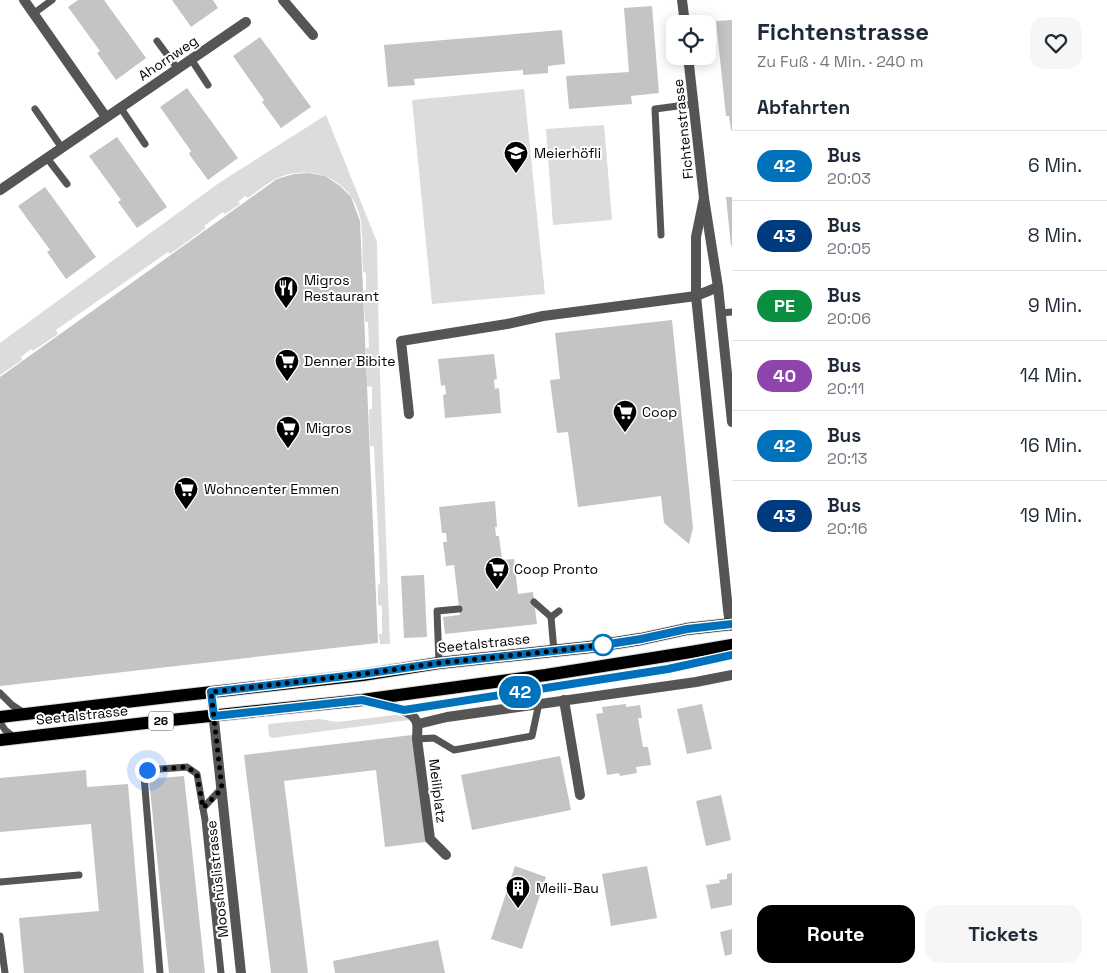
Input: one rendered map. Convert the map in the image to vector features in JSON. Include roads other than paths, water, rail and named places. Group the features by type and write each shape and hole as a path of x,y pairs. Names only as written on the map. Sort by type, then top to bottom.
{"main road":[{"name":"Seetalstrasse","path":"0,717 363,674 439,663 554,651 641,639 687,629 731,624"},
{"name":"Seetalstrasse","path":"0,740 362,700 546,674 732,644"}],"street":[{"path":"24,0 106,117"},
{"path":"282,0 313,35"},
{"path":"682,0 684,15"},
{"name":"Ahornweg","path":"0,190 246,22"},
{"name":"Fichtenstrasse","path":"689,65 704,198 718,287 732,422"},
{"name":"Fichtenstrasse","path":"704,198 696,237 696,296 731,624"},
{"path":"409,414 401,341 507,324 543,316 696,296 718,287"},
{"path":"362,700 404,710 415,718 418,724 447,717 696,682 732,675"},
{"name":"Mooshüslistrasse","path":"211,692 241,973"},
{"path":"564,700 580,795"},
{"name":"Meiliplatz","path":"418,724 418,739 430,839 446,855"}],"lane":[{"path":"33,14 52,0"},
{"path":"157,41 177,68"},
{"path":"191,59 208,84"},
{"path":"661,235 655,109 693,104"},
{"path":"120,107 145,144"},
{"path":"35,109 62,148"},
{"path":"47,158 67,184"},
{"path":"721,313 732,312"},
{"path":"534,602 551,617 554,651"},
{"path":"439,663 437,611 459,609"},
{"path":"551,617 559,611"},
{"path":"404,710 668,669 732,655"},
{"path":"0,693 24,714"},
{"path":"418,739 434,738 454,750 532,736 539,703"},
{"path":"0,722 5,730 16,738"},
{"path":"160,973 144,776 147,770 187,767 197,774 203,808 221,973"},
{"path":"203,808 222,789"},
{"path":"0,882 79,876"},
{"path":"0,936 5,973"}],"place":[{"name":"Meierhöfli","path":"516,174"},
{"name":"Migros Restaurant","path":"286,309"},
{"name":"Denner Bibite","path":"287,382"},
{"name":"Coop","path":"625,433"},
{"name":"Migros","path":"288,449"},
{"name":"Wohncenter Emmen","path":"186,510"},
{"name":"Coop Pronto","path":"497,590"},
{"name":"Meili-Bau","path":"518,909"}]}
